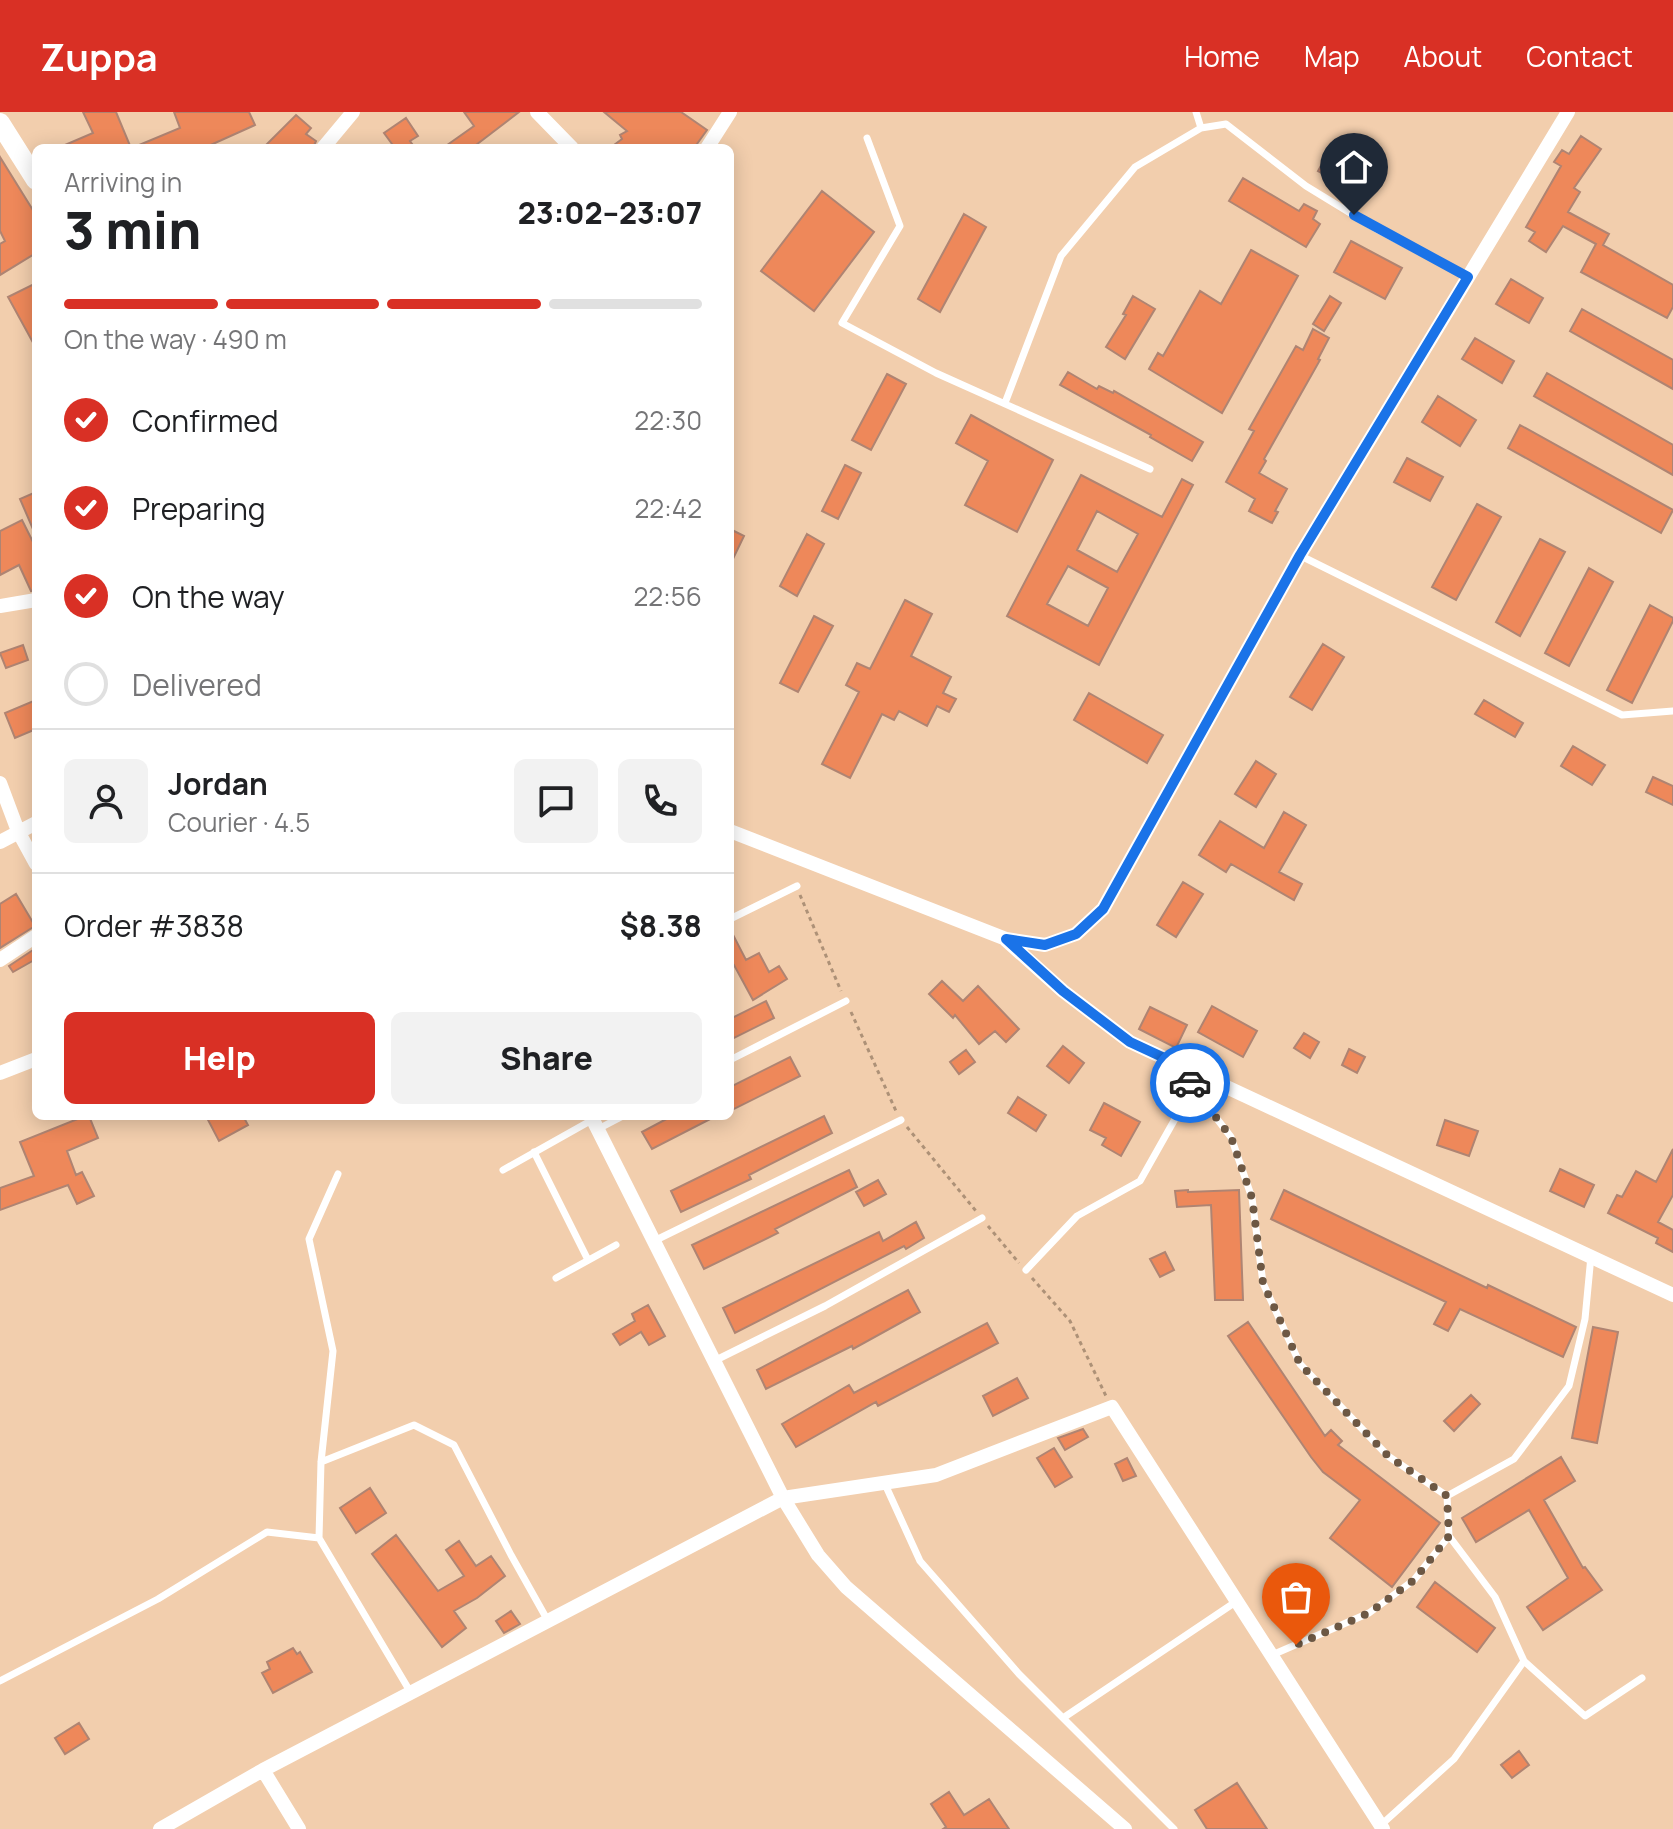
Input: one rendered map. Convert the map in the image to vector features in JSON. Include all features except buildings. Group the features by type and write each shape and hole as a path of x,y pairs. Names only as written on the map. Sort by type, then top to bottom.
{"main road":[{"path":"0,123 32,174"}],"street":[{"path":"326,144 353,112"},
{"path":"537,112 568,144"},
{"path":"710,144 730,112"},
{"path":"734,833 1006,939 1045,945 1076,934 1103,909 1300,555 1568,112"},
{"path":"0,606 32,601"},
{"path":"0,783 18,831 32,857"},
{"path":"0,842 32,825"},
{"path":"0,960 32,939"},
{"path":"1006,939 1063,991 1130,1042 1673,1295"},
{"path":"0,1073 32,1061"},
{"path":"594,1121 783,1498 818,1555 846,1587 1125,1829"},
{"path":"160,1829 263,1770 783,1498 936,1475 1112,1407 1382,1827"},
{"path":"263,1770 299,1829"}],"lane":[{"path":"1196,112 1201,128"},
{"path":"1005,403 1061,256 1135,167 1201,128 1226,124 1306,186 1378,230 1468,277"},
{"path":"867,138 900,226 842,323 936,373 1150,469"},
{"path":"1300,555 1622,715 1673,711"},
{"path":"734,917 797,886"},
{"path":"734,1058 846,1001"},
{"path":"1173,1062 1231,1137 1252,1198 1263,1283 1300,1364 1388,1456 1447,1496"},
{"path":"1026,1270 1077,1216 1140,1181 1193,1087"},
{"path":"654,1241 901,1120"},
{"path":"503,1170 594,1121"},
{"path":"534,1152 588,1260"},
{"path":"338,1174 309,1239 333,1351 321,1462 319,1538 411,1693"},
{"path":"714,1361 825,1306 982,1218"},
{"path":"556,1278 616,1245"},
{"path":"1447,1496 1514,1459 1569,1386 1585,1319 1591,1256"},
{"path":"321,1462 414,1425 454,1445 548,1621"},
{"path":"884,1482 920,1561 1019,1674 1174,1829"},
{"path":"1447,1496 1449,1536 1495,1597 1524,1661 1585,1716 1642,1678"},
{"path":"0,1681 158,1599 267,1532 319,1538"},
{"path":"1272,1655 1369,1613 1414,1580 1449,1536"},
{"path":"1063,1718 1237,1601"},
{"path":"1382,1827 1454,1759 1524,1661"}],"path":[{"path":"797,886 901,1120 1070,1321 1112,1407"}],"way so far":[{"path":"1190,1083 1231,1137 1252,1198 1263,1283 1300,1364 1388,1456 1447,1496 1449,1536 1414,1580 1369,1613 1296,1645"}],"route":[{"path":"1190,1083 1173,1062 1130,1042 1063,991 1006,939 1045,945 1076,934 1103,909 1300,555 1468,277 1354,215"}]}
